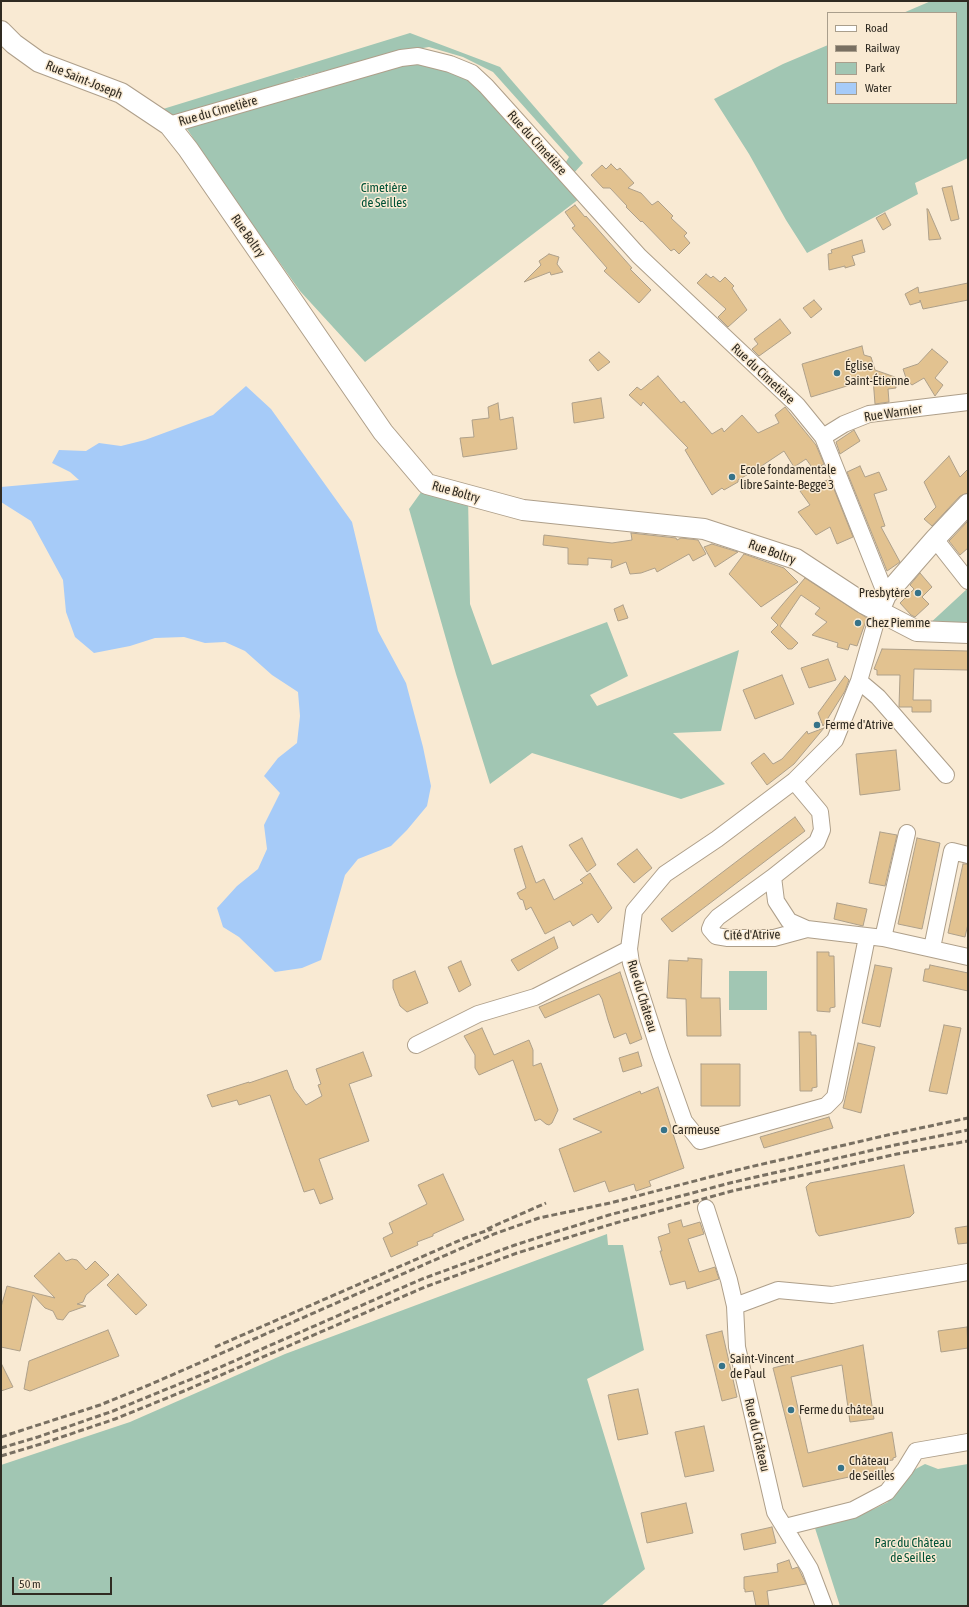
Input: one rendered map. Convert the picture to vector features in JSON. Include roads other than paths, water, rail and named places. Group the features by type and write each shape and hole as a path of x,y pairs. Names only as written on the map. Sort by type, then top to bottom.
{"street":[{"name":"Rue Saint-Joseph","path":"1,32 14,44 39,62 121,93 170,125"},
{"name":"Rue du Cimetière","path":"170,125 401,58 418,56 450,64 472,73 486,86 639,256 758,370 797,405 823,437 883,603"},
{"name":"Rue Boltry","path":"170,125 383,432 427,484 523,510 704,529 796,559 863,603 883,603 918,631 968,633"},
{"name":"Rue Warnier","path":"823,437 844,424 869,414 968,402"},
{"path":"883,603 935,539 968,504"},
{"path":"935,539 968,580"},
{"name":"Rue du Château","path":"875,937 835,1097 826,1106 700,1141 684,1121 660,1053 631,962 629,949 634,911 665,874 717,839 794,781 835,740 859,681 883,603"},
{"path":"859,681 878,697 946,775"},
{"name":"Cité d'Atrive","path":"794,781 820,812 822,830 817,842 773,877 718,917 710,929 716,936 736,938 774,938 807,929"},
{"path":"875,937 907,833"},
{"path":"932,948 952,851 968,855"},
{"name":"Cité d'Atrive","path":"773,877 776,901 789,921 807,929 875,937 968,956"},
{"path":"416,1045 478,1014 535,997 629,949"},
{"name":"Rue du Château","path":"706,1208 729,1280 735,1306 737,1347 775,1512 810,1569 824,1606"},
{"path":"735,1306 778,1290 832,1295 968,1272"},
{"path":"785,1527 854,1510 887,1492 916,1451 968,1442"}],"water":[{"path":"246,386 271,409 352,522 378,631 406,683 423,747 431,786 427,806 407,830 391,846 358,859 345,875 321,960 302,968 275,972 239,937 223,927 217,908 237,886 258,869 267,849 264,825 280,793 264,776 278,758 297,743 300,716 298,692 272,675 245,651 225,642 205,643 184,637 155,638 130,646 94,653 75,637 66,612 63,580 31,521 1,502 1,487 79,480 70,472 52,463 59,450 86,451 99,443 121,446 145,440 213,415"}],"railway":[{"path":"1,1437 100,1405 494,1234 539,1218 610,1203 737,1170 968,1118"},
{"path":"1,1448 113,1411 216,1369 422,1279 515,1245 609,1215 730,1183 895,1145 968,1130"},
{"path":"1,1456 115,1419 184,1391 425,1287 517,1253 612,1224 732,1191 897,1154 968,1141"},
{"path":"487,1229 546,1203"},
{"path":"215,1347 465,1238 492,1229"}],"place":[{"name":"Église Saint-Étienne","path":"837,373"},
{"name":"Ecole fondamentale libre Sainte-Begge 3","path":"732,477"},
{"name":"Presbytère","path":"918,593"},
{"name":"Chez Piemme","path":"858,623"},
{"name":"Ferme d'Atrive","path":"817,725"},
{"name":"Carmeuse","path":"664,1130"},
{"name":"Saint-Vincent de Paul","path":"722,1366"},
{"name":"Ferme du château","path":"791,1410"},
{"name":"Château de Seilles","path":"841,1468"}],"park label":[{"name":"Cimetière de Seilles","path":"384,196"},
{"name":"Parc du Château de Seilles","path":"913,1550"}]}
